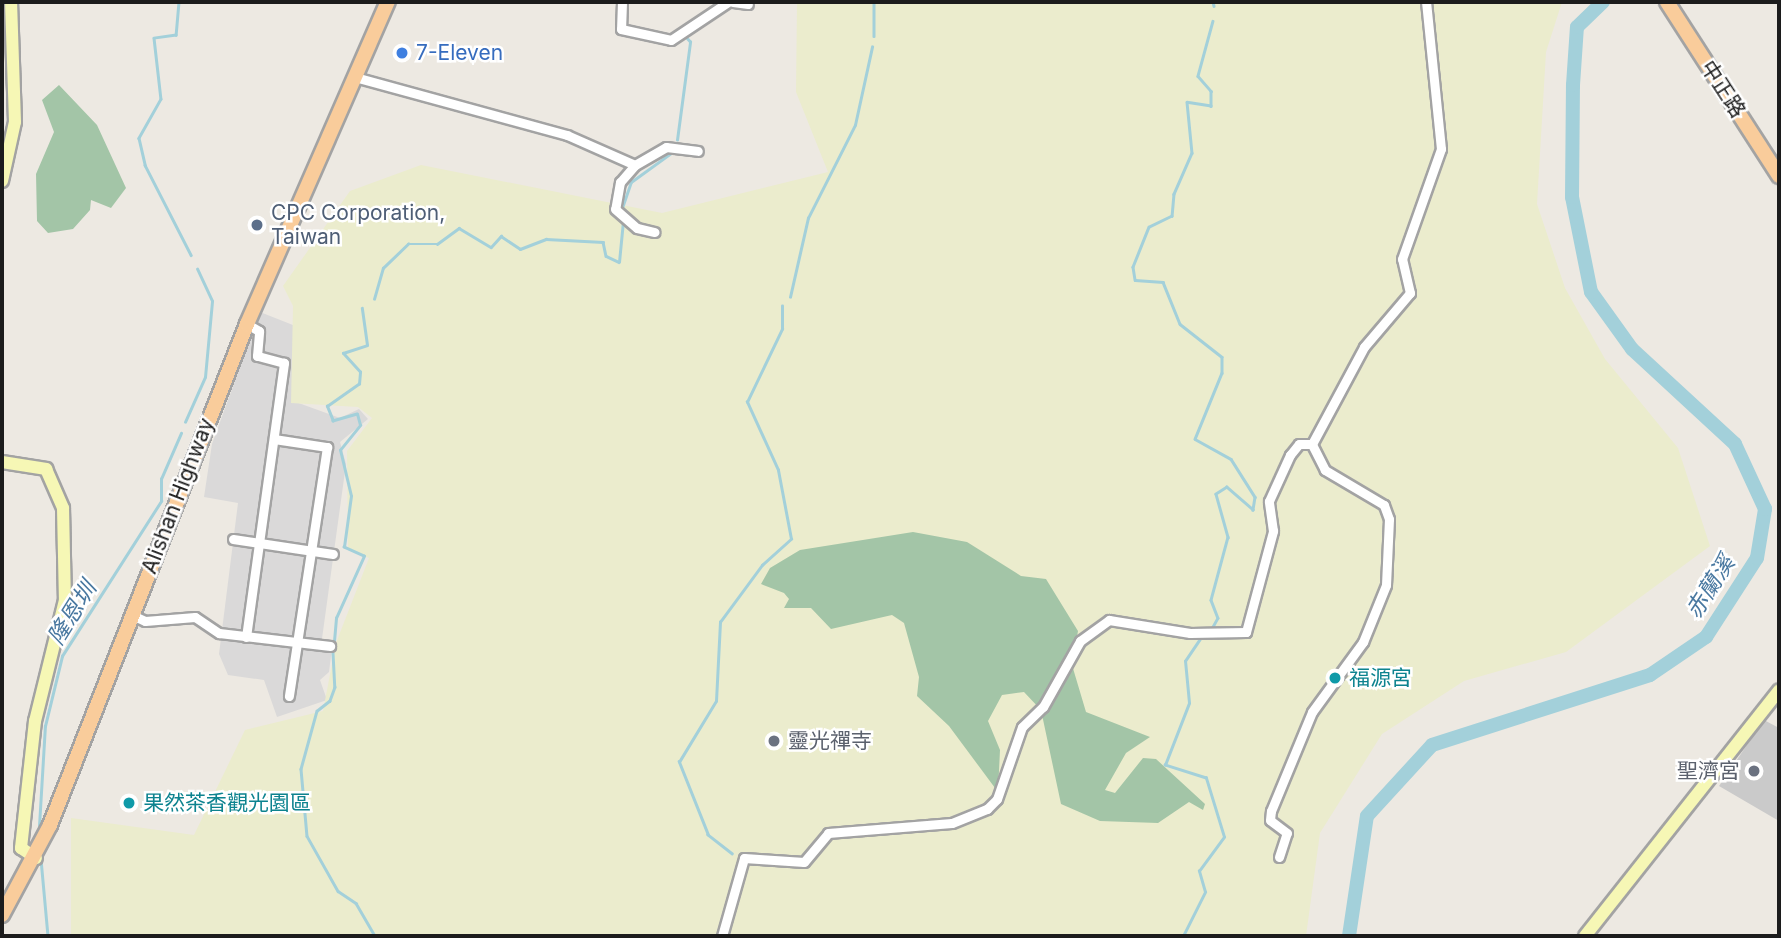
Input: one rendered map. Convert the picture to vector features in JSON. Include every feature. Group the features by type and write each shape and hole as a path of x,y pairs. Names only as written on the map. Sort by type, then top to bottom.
{"main road":[{"name":"Alishan Highway","path":"2,915 36,858 247,324 388,2"},
{"name":"中正路","path":"1667,2 1779,176"},
{"name":"中正路","path":"1675,2 1779,164"}],"street":[{"path":"2,181 15,122 11,2"},
{"path":"622,2 621,29 671,40 728,2"},
{"path":"733,2 748,4"},
{"path":"1312,444 1364,347 1410,293 1402,259 1441,149 1426,2"},
{"path":"355,77 567,135 635,165"},
{"path":"655,232 637,228 615,209 620,182 635,165 666,147 698,151"},
{"path":"246,637 284,363 257,356 259,331 247,324"},
{"path":"274,439 327,447 289,696"},
{"path":"722,936 744,858 804,862 828,833 952,823 987,809 997,799 1022,727 1044,706 1080,641 1108,620 1190,633 1246,632 1273,531 1269,501 1290,455 1299,444 1312,444"},
{"path":"1279,857 1287,834 1270,820 1271,811 1312,712 1363,642 1387,585 1389,519 1384,505 1325,470 1312,444"},
{"path":"2,462 46,469 63,508 65,600 35,721 21,848 36,858"},
{"path":"233,539 333,554"},
{"path":"132,615 145,621 195,617 219,633 330,646"},
{"path":"1585,936 1779,690"}],"shaded area":[{"path":"260,312 303,329 293,401 340,418 359,409 368,419 340,442 346,464 321,646 332,648 329,672 320,680 327,700 277,717 264,680 228,675 219,654 238,503 204,497 212,444"},
{"name":"聖濟宮","path":"1764,720 1779,728 1779,821 1719,786"}],"green space":[{"path":"797,2 1562,2 1546,52 1537,204 1565,288 1605,359 1678,448 1710,546 1566,652 1464,681 1382,734 1320,833 1306,936 71,936 71,818 194,835 245,730 323,711 336,643 369,558 348,550 347,451 372,418 358,407 291,403 293,306 283,286 350,191 421,165 662,213 828,172 796,92"},
{"path":"59,85 97,125 126,188 111,208 91,200 90,210 73,229 48,233 37,221 36,174 54,132 42,100"},
{"path":"913,532 967,542 1021,576 1046,579 1078,631 1072,665 1086,712 1150,737 1126,753 1105,790 1115,793 1143,758 1156,759 1205,804 1203,810 1189,802 1158,823 1100,821 1061,804 1041,710 1024,692 1002,695 988,721 1000,750 998,792 949,726 917,696 919,677 904,623 892,615 831,629 811,608 784,608 789,599 784,593 761,584 770,568 800,550"}],"waterway":[{"name":"隆恩圳","path":"179,2 176,35 154,38 161,99 139,138 145,165 191,255"},
{"path":"874,2 874,36"},
{"path":"1213,2 1214,6"},
{"name":"赤蘭溪","path":"1349,936 1367,816 1432,745 1650,675 1706,637 1757,558 1765,509 1735,444 1632,349 1591,292 1572,197 1573,85 1577,27 1603,2"},
{"path":"1213,21 1198,76 1211,91 1211,106 1187,102 1192,153 1174,194 1172,216 1149,227 1133,267 1135,280 1163,282 1180,324 1222,357 1222,373 1195,439 1231,459 1255,497 1253,510 1227,487 1216,494 1228,537 1211,600 1218,618 1213,627"},
{"path":"677,140 690,42 684,35"},
{"path":"790,297 808,218 855,125 872,47"},
{"path":"622,208 631,182 674,151"},
{"path":"374,299 383,268 408,244 437,244 459,228 491,247 501,236 520,249 546,239 603,242 606,256 619,262 623,221"},
{"name":"隆恩圳","path":"185,422 205,377 212,301 197,269"},
{"path":"732,854 708,835 679,762 716,701 720,622 762,565 791,539 778,470 747,402 782,329 782,306"},
{"path":"334,641 336,618 364,556 344,547 351,496 340,450 360,425 357,414 333,421 327,406 359,384 360,372 343,353 367,345 362,308"},
{"name":"隆恩圳","path":"39,826 45,726 62,656 161,501 161,479 181,433"},
{"path":"1183,936 1205,892 1199,871 1224,837 1206,778 1165,765 1189,703 1185,661 1200,639"},
{"path":"333,653 335,687 330,701 317,711 301,769 307,836 338,891 356,903 375,936"},
{"name":"隆恩圳","path":"41,859 48,936"}],"place":[{"name":"7-Eleven","path":"402,53"},
{"name":"CPC Corporation, Taiwan","path":"257,225"},
{"name":"福源宮","path":"1335,678"},
{"name":"靈光禪寺","path":"774,741"},
{"name":"聖濟宮","path":"1754,771"},
{"name":"果然茶香觀光園區","path":"129,803"}]}
